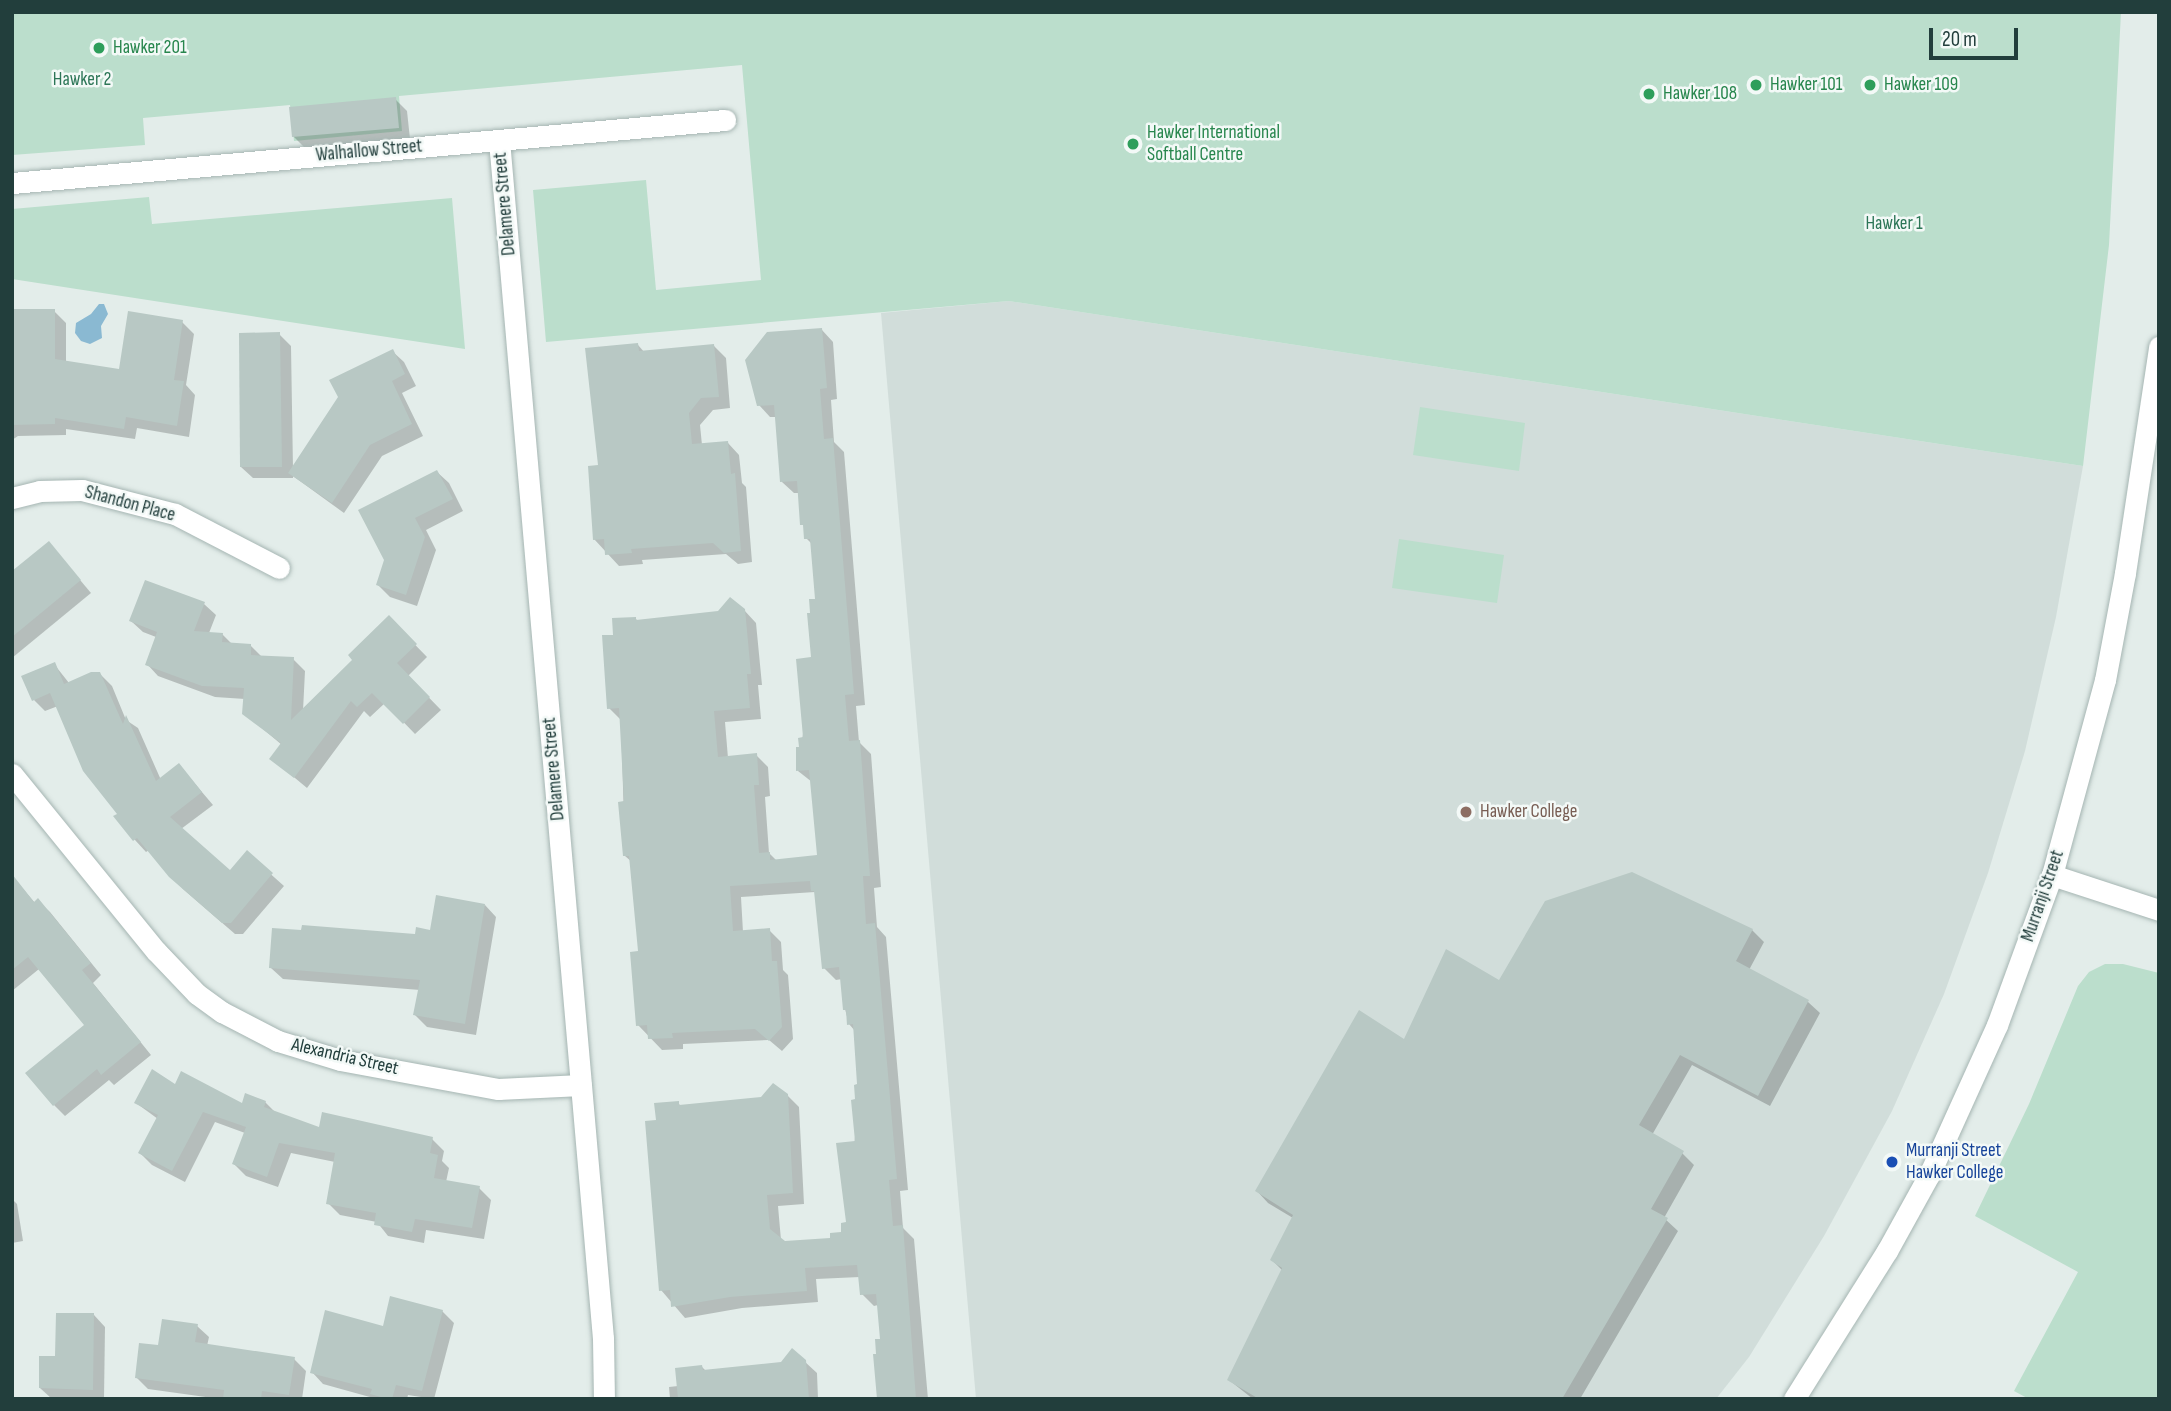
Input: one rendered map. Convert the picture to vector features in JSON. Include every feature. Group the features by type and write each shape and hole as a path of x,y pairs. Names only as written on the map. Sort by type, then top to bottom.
{"street":[{"name":"Walhallow Street","path":"12,183 725,120"},
{"name":"Delamere Street","path":"499,140 603,1338 604,1399"},
{"name":"Murranji Street","path":"1801,1396 1929,1175 1997,1025 2052,876 2105,680 2126,573 2159,346"},
{"name":"Shandon Place","path":"12,498 40,491 82,490 174,514 279,568"},
{"name":"Alexandria Street","path":"12,774 156,951 197,993 222,1012 278,1041 340,1060 498,1089 581,1085"},
{"path":"2052,876 2159,910"}],"shaded area":[{"name":"Hawker College","path":"1009,301 2083,466 2056,617 2025,751 1988,873 1944,994 1892,1111 1824,1236 1749,1357 1716,1399 976,1399 881,313"}],"green space":[{"name":"Hawker 1","path":"12,12 2121,12 2109,245 2083,466 1009,301 546,342 533,190 646,180 656,290 761,280 742,65 399,96 402,131 294,141 290,105 143,118 145,145 12,155"},
{"path":"149,197 152,224 452,198 465,349 12,279 12,209"},
{"path":"1420,407 1525,423 1519,471 1413,455"},
{"path":"1399,539 1504,555 1497,603 1392,588"},
{"path":"2105,964 2123,964 2159,973 2159,1399 2029,1399 2014,1391 2078,1272 1975,1216 2029,1104 2078,986 2089,972"}],"water":[{"path":"99,304 104,304 108,314 101,326 102,338 90,344 81,341 75,333 76,323 91,314"}],"building":[{"path":"396,97 399,128 292,137 289,107"},
{"path":"12,309 55,309 55,359 119,369 128,311 183,320 174,380 184,381 177,426 126,417 124,429 55,418 55,424 12,425"},
{"path":"822,328 827,388 820,389 824,439 833,438 854,694 845,695 849,741 860,740 870,876 863,876 866,924 875,923 897,1179 889,1180 893,1226 903,1225 916,1399 877,1399 873,1354 876,1354 875,1339 880,1339 876,1294 860,1295 857,1265 805,1268 807,1291 730,1297 671,1307 670,1290 659,1291 645,1121 656,1120 654,1103 679,1101 679,1105 761,1097 773,1083 788,1094 793,1193 767,1195 770,1229 785,1241 830,1238 830,1233 841,1232 841,1223 846,1222 836,1143 855,1141 851,1100 855,1099 854,1085 857,1084 853,1024 847,1025 846,1010 843,1010 839,967 822,969 814,891 811,891 810,881 730,886 733,931 770,928 772,961 777,961 782,1027 769,1041 755,1029 672,1033 673,1038 648,1039 647,1025 636,1026 630,952 638,951 629,856 623,856 618,802 624,801 619,708 607,709 602,635 613,635 612,618 636,617 636,620 718,611 730,597 745,609 751,674 747,674 750,708 714,711 718,757 757,753 759,785 754,785 759,853 770,852 770,860 817,855 809,770 796,771 796,747 799,747 798,738 803,737 796,659 811,657 807,613 810,613 809,599 815,599 810,539 804,539 803,525 800,525 797,481 780,482 774,405 757,406 745,360 767,332"},
{"path":"280,332 282,467 240,467 239,333"},
{"path":"638,343 639,351 714,344 719,397 701,398 689,413 692,444 728,441 731,474 735,473 741,551 724,553 713,543 631,549 632,553 605,555 604,539 593,540 588,466 598,465 585,348"},
{"path":"393,349 405,374 392,381 412,424 370,445 332,503 288,473 338,397 329,380"},
{"path":"437,470 453,499 415,518 425,537 406,595 376,585 384,560 358,510"},
{"path":"49,541 81,580 12,637 12,571"},
{"path":"145,580 205,602 194,631 223,633 222,642 251,644 251,655 294,657 291,720 352,660 348,655 389,615 417,644 397,663 430,697 403,724 372,693 357,707 351,701 294,778 269,759 281,743 242,714 244,688 202,686 145,665 157,632 129,621"},
{"path":"55,662 64,684 91,672 100,672 123,724 126,715 156,781 179,763 202,792 170,817 230,870 247,850 273,873 231,923 222,923 169,877 137,838 133,841 113,816 117,814 83,771 50,693 32,701 21,676"},
{"path":"1632,872 1753,929 1736,961 1809,1000 1758,1096 1680,1055 1639,1125 1684,1151 1651,1209 1668,1218 1562,1399 1259,1399 1227,1380 1282,1268 1270,1260 1293,1215 1255,1191 1359,1010 1404,1039 1446,949 1499,980 1545,901"},
{"path":"12,874 34,902 38,898 91,963 82,970 141,1042 101,1075 97,1069 53,1106 25,1073 84,1025 28,957 12,970"},
{"path":"436,895 485,904 465,1024 413,1015 420,980 269,968 272,928 301,930 302,925 415,934 416,927 430,930"},
{"path":"152,1069 175,1084 181,1071 242,1103 245,1093 266,1101 264,1107 319,1127 322,1112 433,1137 430,1153 438,1155 434,1178 480,1186 472,1228 415,1219 412,1232 374,1225 376,1213 326,1204 335,1153 279,1143 267,1177 232,1164 246,1127 203,1112 172,1171 138,1153 158,1115 134,1103"},
{"path":"390,1296 443,1310 422,1391 396,1385 392,1399 388,1399 370,1394 372,1389 310,1373 325,1310 383,1326"},
{"path":"56,1313 94,1313 93,1390 39,1388 39,1356 55,1356"},
{"path":"162,1319 198,1324 195,1342 295,1357 289,1395 262,1391 261,1399 223,1399 224,1390 135,1378 139,1343 158,1345"},
{"path":"792,1348 806,1360 809,1399 678,1399 675,1368 702,1365 703,1370 781,1362"}],"place":[{"name":"Hawker 201","path":"99,48"},
{"name":"Hawker 101","path":"1756,85"},
{"name":"Hawker 109","path":"1870,85"},
{"name":"Hawker 108","path":"1649,94"},
{"name":"Hawker International Softball Centre","path":"1133,144"},
{"name":"Hawker College","path":"1466,812"},
{"name":"Murranji Street Hawker College","path":"1892,1162"}],"park label":[{"name":"Hawker 2","path":"82,80"}]}
